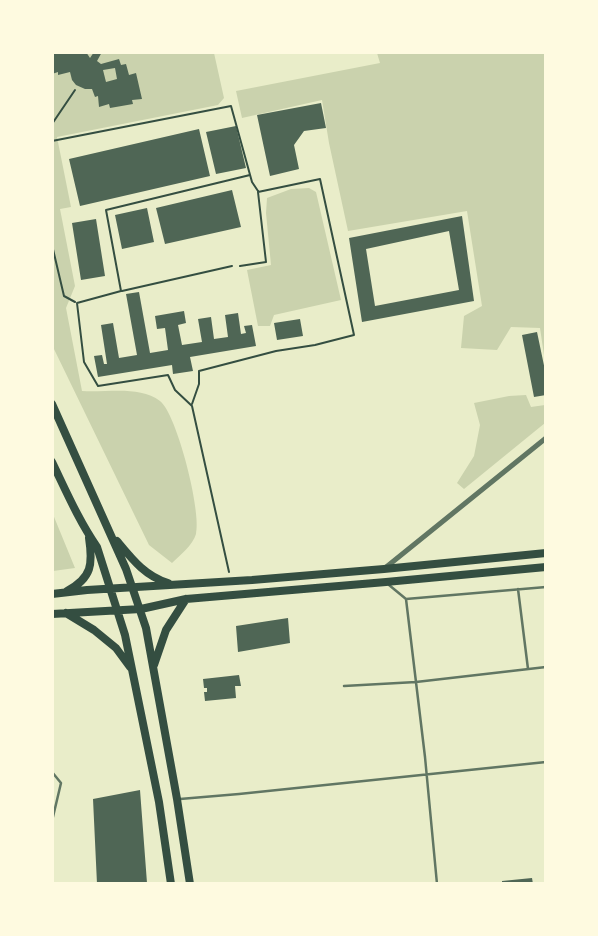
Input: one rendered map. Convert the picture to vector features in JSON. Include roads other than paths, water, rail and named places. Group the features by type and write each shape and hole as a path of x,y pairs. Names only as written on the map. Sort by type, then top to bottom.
{"main road":[{"path":"52,404 126,569 141,609 177,799 190,884"},
{"path":"52,462 97,547 125,635 159,802 171,884"},
{"path":"109,530 141,569 155,579 174,585"},
{"path":"57,594 81,584 89,571 92,558 89,536"},
{"path":"57,594 384,569 545,553"},
{"path":"52,614 141,609 186,598 545,567"},
{"path":"384,569 386,582"},
{"path":"153,667 166,630 186,598"},
{"path":"66,613 94,630 116,648 132,670"}],"street":[{"path":"384,569 545,438"}],"lane":[{"path":"386,582 406,599 437,884"},
{"path":"406,599 545,587"},
{"path":"518,589 528,669"},
{"path":"344,686 416,682 545,667"},
{"path":"177,799 545,762"},
{"path":"52,772 61,783 52,821"}]}
